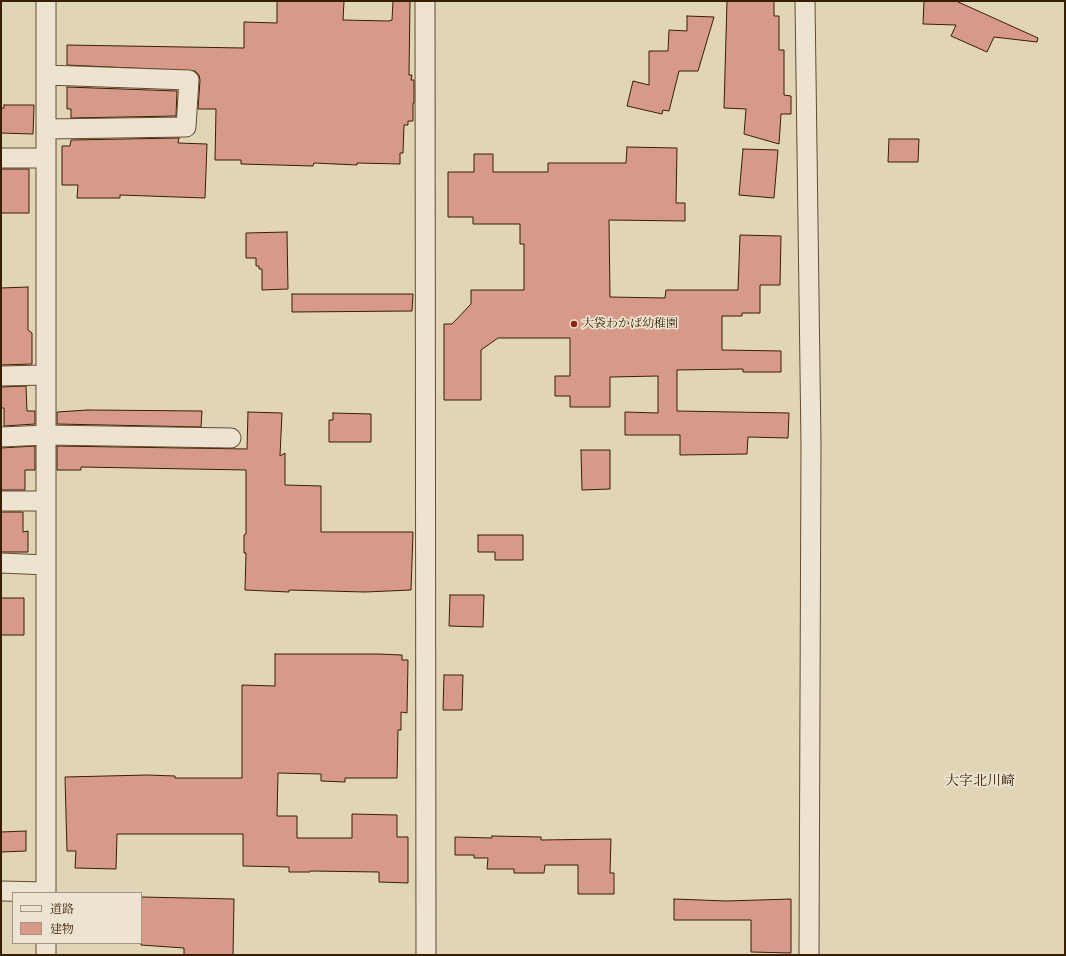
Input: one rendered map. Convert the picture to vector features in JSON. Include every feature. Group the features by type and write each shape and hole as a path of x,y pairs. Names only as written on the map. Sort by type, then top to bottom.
{"street":[{"path":"46,1 46,892"},
{"path":"425,1 426,955"},
{"path":"805,1 811,444 809,955"},
{"path":"46,75 189,80 186,127 46,129"},
{"path":"1,158 46,158"},
{"path":"1,376 46,375"},
{"path":"1,437 46,435 231,438"},
{"path":"1,500 46,501"},
{"path":"1,563 46,564"},
{"path":"1,891 24,892"},
{"path":"46,944 46,955"}],"building":[{"path":"277,1 344,1 343,20 389,21 392,20 393,1 410,1 409,75 412,75 411,80 414,80 413,121 408,121 408,125 404,125 403,153 400,153 400,164 357,163 357,165 314,163 313,166 241,164 241,160 215,160 216,109 198,109 200,80 199,75 195,71 67,65 67,45 244,48 244,22 277,23"},
{"path":"727,1 774,1 774,16 779,16 779,50 784,50 784,95 791,96 791,114 781,114 779,144 744,134 746,109 724,108"},
{"path":"924,1 956,1 1038,38 1037,42 994,37 987,52 951,36 956,25 923,24"},
{"path":"687,16 714,17 698,71 679,71 669,111 663,110 662,114 627,106 633,81 649,85 649,51 668,51 669,30 687,31"},
{"path":"67,87 177,91 176,116 71,118 71,109 67,109"},
{"path":"4,105 34,105 33,134 1,133 1,108 4,108"},
{"path":"179,138 178,143 207,144 205,198 120,195 120,198 77,198 78,185 62,185 62,146 70,146 71,140"},
{"path":"889,139 919,139 918,162 888,162"},
{"path":"627,147 677,148 676,203 685,203 685,221 609,220 610,297 665,298 666,290 738,290 740,235 781,236 780,285 760,285 760,313 742,313 742,316 722,316 722,350 781,351 781,372 743,372 743,369 677,370 677,411 789,413 788,438 748,437 747,454 680,455 680,435 625,435 625,412 658,413 658,376 610,377 610,407 570,407 570,396 555,396 555,376 570,376 570,338 498,338 481,350 481,400 444,400 444,324 452,324 471,304 471,290 524,290 524,244 520,244 520,224 473,224 473,217 448,217 448,172 474,172 474,154 493,154 493,172 548,172 548,163 626,163"},
{"path":"743,149 778,150 774,198 739,195"},
{"path":"1,169 29,169 29,213 1,213"},
{"path":"287,232 288,289 262,290 262,269 259,269 259,266 256,266 256,258 246,258 246,233"},
{"path":"28,287 28,330 32,333 32,364 1,365 1,288"},
{"path":"292,294 413,294 412,311 292,312"},
{"path":"26,386 27,411 35,411 35,424 4,426 4,408 1,408 1,387"},
{"path":"88,410 202,411 201,427 57,424 57,412"},
{"path":"248,412 282,413 280,456 285,453 285,485 321,486 321,532 413,532 411,590 365,592 289,590 289,592 245,590 246,553 244,553 244,535 246,534 246,470 81,467 81,470 57,470 57,446 247,449"},
{"path":"333,413 371,414 371,442 329,442 329,420 333,420"},
{"path":"35,446 35,470 25,470 25,490 1,490 1,448"},
{"path":"581,450 610,450 610,489 582,490"},
{"path":"1,512 23,512 23,532 28,531 28,552 1,552"},
{"path":"478,535 523,535 523,560 495,560 495,552 478,552"},
{"path":"450,595 484,595 483,627 449,626"},
{"path":"1,598 24,598 24,635 1,635"},
{"path":"275,654 402,655 402,660 408,660 407,713 401,712 401,730 398,730 397,778 345,778 345,782 321,781 321,774 278,773 277,816 297,816 297,838 352,838 352,814 397,815 397,837 408,837 408,883 379,882 379,872 289,872 289,867 243,866 243,834 117,834 116,869 75,868 76,851 67,851 65,777 147,775 175,776 175,778 242,778 242,685 275,686"},
{"path":"444,675 463,675 462,710 443,710"},
{"path":"26,831 26,851 1,852 1,832"},
{"path":"492,836 541,837 541,840 611,839 610,873 614,873 614,894 578,894 578,865 545,865 544,873 514,873 514,869 487,869 488,858 474,858 474,855 455,855 455,837 492,838"},
{"path":"142,897 234,899 233,955 184,955 184,948 141,945"},
{"path":"674,899 726,901 791,899 791,953 751,952 751,920 674,920"}],"place":[{"name":"大袋わかば幼稚園","path":"574,324"}],"district":[{"name":"大字北川崎","path":"980,782"}]}
